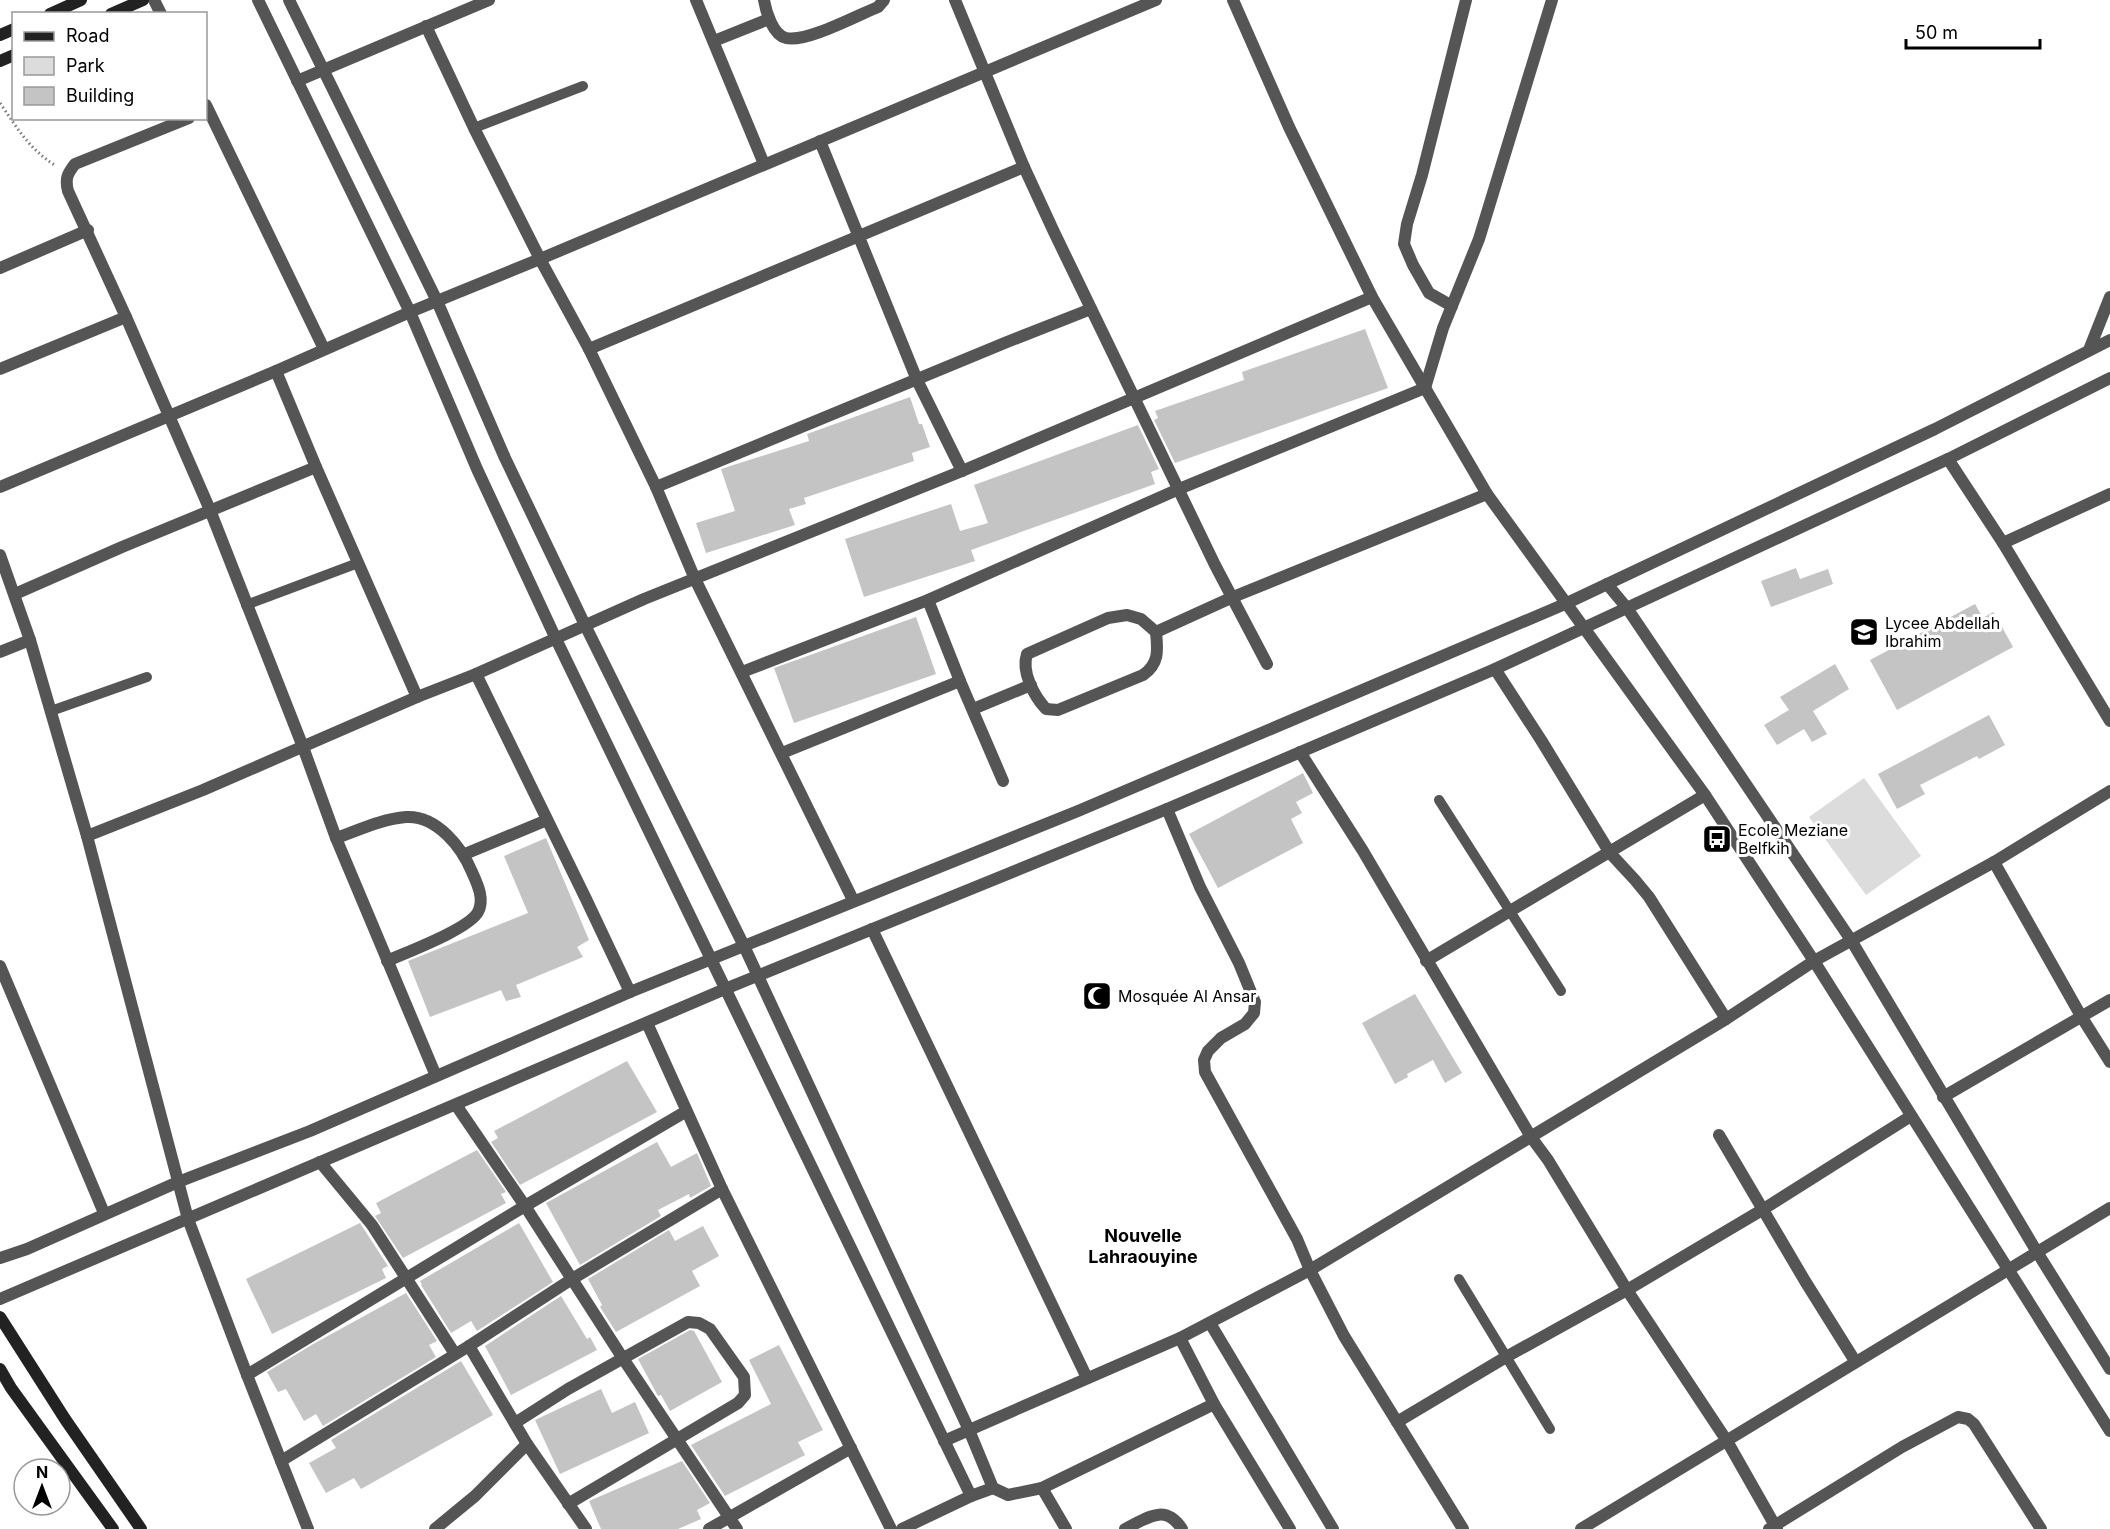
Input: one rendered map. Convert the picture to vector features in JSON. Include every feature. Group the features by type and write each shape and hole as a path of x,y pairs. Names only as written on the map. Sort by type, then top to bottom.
{"main road":[{"path":"54,12 81,0"},
{"path":"116,12 143,0"},
{"path":"0,1317 65,1419 141,1529"},
{"path":"0,1369 10,1388 114,1529"}],"street":[{"path":"258,0 410,312 477,469 556,639 971,1496"},
{"path":"289,0 437,301 505,458 585,625 744,946 969,1430 993,1488"},
{"path":"297,81 489,0"},
{"path":"696,0 764,164"},
{"path":"764,0 769,19 784,38 800,39 878,7 884,0"},
{"path":"955,0 1024,167 1215,565 1267,664"},
{"path":"0,487 410,312 1156,0"},
{"path":"1233,0 1289,127 1372,297 1487,494 1705,795 1814,961 2110,1431"},
{"path":"1452,306 1429,293 1404,244 1407,224 1425,164 1466,0"},
{"path":"1425,388 1443,328 1479,239 1552,0"},
{"path":"714,41 769,19"},
{"path":"426,26 540,259 590,349 656,487 695,579 853,900"},
{"path":"207,111 324,349"},
{"path":"184,120 75,164 68,173 66,184 210,510 303,747 336,838 436,1076"},
{"path":"820,141 917,380 962,471"},
{"path":"590,349 1024,167"},
{"path":"0,268 88,230"},
{"path":"87,836 476,674 585,625 962,471 1372,297"},
{"path":"2089,350 2110,297"},
{"path":"656,487 1091,309"},
{"path":"0,369 126,317"},
{"path":"0,1258 27,1249 178,1182 310,1131 630,992 1078,811 1565,604 1935,429 2110,340"},
{"path":"276,371 417,697"},
{"path":"0,1299 725,989 1167,809 1495,669 1948,459 2110,378"},
{"path":"742,672 928,600 1179,489 1425,388"},
{"path":"1948,459 2003,543 2110,721"},
{"path":"15,594 316,467"},
{"path":"1156,632 1233,597 1487,494"},
{"path":"2003,543 2110,496"},
{"path":"0,555 30,640 87,836 188,1219 308,1529"},
{"path":"1608,584 1627,608 1851,940 1943,1097 2110,1369"},
{"path":"928,600 1003,781"},
{"path":"1126,615 1142,619 1156,632 1155,664 1151,669 1143,675 1085,700 1058,710 1050,710 1042,705 1030,685 1026,665 1027,654 1108,618 1126,615"},
{"path":"0,652 30,640"},
{"path":"1495,669 1610,853 1655,906 1726,1019"},
{"path":"476,674 630,992"},
{"path":"782,753 960,681"},
{"path":"973,709 1030,685"},
{"path":"1300,752 1363,851 1531,1137 1548,1160 1627,1290 1727,1441 1774,1528 1902,1447 1958,1418 1968,1419 1974,1424 2041,1529"},
{"path":"944,1441 1180,1338 1310,1270 1726,1019 1814,961 1994,862 2110,791"},
{"path":"1426,961 1705,795"},
{"path":"1167,809 1200,887 1239,963 1255,1002 1254,1013 1245,1024 1221,1038 1208,1051 1204,1060 1204,1072 1298,1239 1310,1270 1344,1336 1463,1529"},
{"path":"336,838 391,819 414,817 437,827 450,837 465,854 480,890 478,913 459,928 387,961"},
{"path":"465,854 547,820"},
{"path":"1994,862 2081,1016 2110,1062"},
{"path":"872,929 1087,1378"},
{"path":"0,966 104,1213"},
{"path":"1943,1097 2110,1000"},
{"path":"647,1023 685,1112 722,1189 891,1529"},
{"path":"456,1105 737,1529"},
{"path":"247,1376 525,1206 685,1112"},
{"path":"1397,1422 1762,1210 1911,1116"},
{"path":"1719,1135 1762,1210 1855,1361"},
{"path":"320,1162 372,1225 455,1354"},
{"path":"281,1461 469,1346 572,1279 722,1189"},
{"path":"1581,1529 2110,1208"},
{"path":"515,1422 682,1323 694,1321 710,1329 744,1377 745,1395 738,1403 568,1504"},
{"path":"1210,1323 1333,1529"},
{"path":"1180,1338 1214,1404 1290,1529"},
{"path":"469,1346 527,1444 586,1529"},
{"path":"902,1529 993,1488 1008,1494 1041,1488 1214,1404"},
{"path":"435,1529 475,1496 527,1444"},
{"path":"709,1529 851,1448"},
{"path":"1041,1488 1066,1529"},
{"path":"1125,1529 1156,1514 1166,1514 1173,1517 1182,1529"}],"lane":[{"path":"474,128 583,86"},
{"path":"246,605 358,563"},
{"path":"51,711 147,677"},
{"path":"1439,800 1561,991"},
{"path":"1459,1279 1550,1429"}],"path":[{"path":"0,103 24,138 39,155 68,173"}],"green space":[{"path":"1864,778 1921,856 1866,895 1809,817"}],"building":[{"path":"1365,329 1388,388 1175,463 1154,420 1158,418 1155,411 1244,380 1242,372"},
{"path":"910,397 930,447 912,453 914,461 804,498 806,504 789,509 795,525 706,553 696,523 735,511 721,469 809,441 807,434"},
{"path":"1138,425 1159,469 1151,472 1155,484 971,550 975,561 864,597 845,539 951,504 960,531 988,523 974,485"},
{"path":"1796,568 1800,579 1828,569 1833,584 1771,607 1761,581"},
{"path":"1975,604 1983,618 1993,612 2013,647 1897,710 1870,660"},
{"path":"916,617 936,674 794,723 774,668"},
{"path":"1835,664 1849,689 1813,711 1827,734 1812,742 1804,729 1777,745 1764,725 1789,710 1780,697"},
{"path":"1989,715 2005,745 1979,759 1977,756 1920,785 1925,794 1897,809 1878,774"},
{"path":"1303,773 1313,793 1296,802 1302,813 1291,819 1303,843 1218,888 1189,834"},
{"path":"546,838 589,940 577,947 583,957 516,985 521,997 506,1001 501,990 430,1017 408,961 528,913 504,856"},
{"path":"1415,994 1462,1073 1445,1083 1433,1060 1407,1074 1408,1077 1395,1084 1362,1023"},
{"path":"627,1061 657,1112 520,1185 491,1142 498,1138 494,1131"},
{"path":"657,1142 671,1167 697,1153 711,1186 690,1198 689,1194 658,1210 661,1216 580,1265 546,1203"},
{"path":"477,1150 506,1192 501,1194 506,1203 403,1258 375,1216 381,1213 376,1203"},
{"path":"360,1223 388,1266 382,1269 386,1278 272,1334 246,1279"},
{"path":"519,1223 553,1282 477,1331 471,1321 451,1333 420,1281"},
{"path":"703,1226 719,1256 692,1271 700,1286 616,1332 600,1307 602,1305 588,1279 669,1230 675,1241"},
{"path":"406,1293 437,1341 429,1345 436,1357 323,1426 316,1414 304,1421 286,1389 278,1392 267,1372"},
{"path":"561,1296 587,1339 590,1337 597,1350 511,1395 485,1346"},
{"path":"690,1330 694,1331 722,1382 670,1411 661,1395 658,1396 638,1359"},
{"path":"779,1345 823,1430 798,1442 805,1455 725,1496 691,1445 771,1404 749,1360"},
{"path":"461,1361 493,1415 361,1489 354,1478 326,1493 309,1463 336,1448 331,1440"},
{"path":"601,1389 612,1413 635,1402 649,1433 560,1474 535,1420"},
{"path":"682,1461 710,1503 697,1510 701,1519 678,1529 601,1529 589,1501"}],"place":[{"name":"Lycee Abdellah Ibrahim","path":"1864,632"},
{"name":"Ecole Meziane Belfkih","path":"1717,839"},
{"name":"Mosquée Al Ansar","path":"1097,996"}],"district":[{"name":"Nouvelle Lahraouyine","path":"1143,1245"}]}
